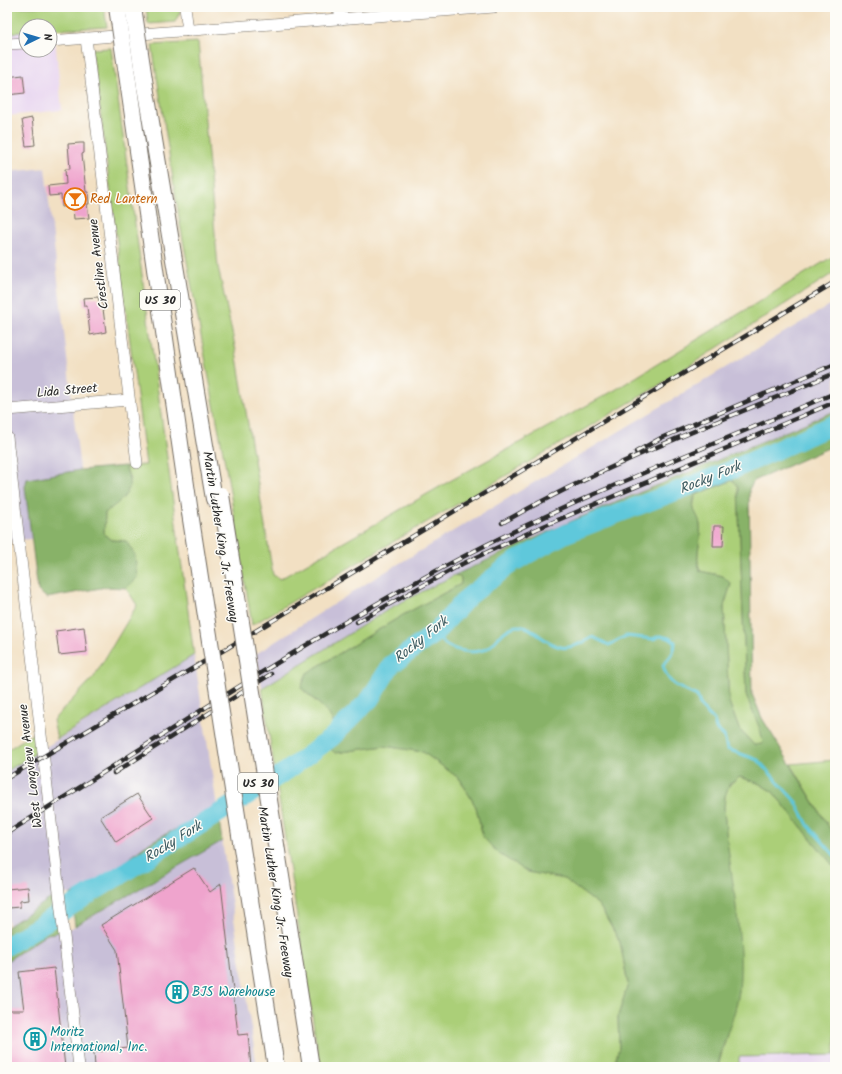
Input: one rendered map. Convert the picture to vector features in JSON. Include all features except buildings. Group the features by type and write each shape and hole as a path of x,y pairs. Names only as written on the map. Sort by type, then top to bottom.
{"highway":[{"name":"Martin Luther King Jr. Freeway","path":"117,7 182,459 186,516 276,1067"},
{"name":"Martin Luther King Jr. Freeway","path":"133,7 201,418 218,497 303,1067"},
{"path":"218,497 311,1067"},
{"path":"186,516 267,1067"}],"street":[{"path":"185,7 188,32"},
{"path":"339,7 341,19"},
{"path":"58,40 188,32 494,7"},
{"name":"Crestline Avenue","path":"86,38 137,463"},
{"path":"7,44 18,43"},
{"name":"Lida Street","path":"7,410 129,400"},
{"name":"West Longview Avenue","path":"7,437 79,1067"},
{"path":"7,539 19,538"}],"shaded area":[{"path":"18,32 18,58 57,58 62,110 7,116 7,33"},
{"path":"45,168 80,470 27,479 25,487 31,539 7,541 7,172"},
{"path":"835,302 835,411 521,543 394,606 262,688 256,654 370,581"},
{"path":"194,655 219,820 207,818 193,822 149,844 96,884 81,893 56,895 9,925 7,915 7,771"},
{"path":"222,841 257,1067 7,1067 7,961 47,934 61,932 76,926"},
{"path":"835,1055 835,1067 739,1067 739,1057"}],"green space":[{"path":"7,7 104,7 107,27 58,30 58,18 18,18 18,32 7,33"},
{"path":"146,7 179,7 180,12 175,22 148,24"},
{"path":"198,42 218,267 236,351 273,575 280,579 448,482 615,390 835,255 835,272 653,389 252,625 228,479 180,224 152,45"},
{"path":"111,48 194,655 57,739 53,720 94,677 137,605 126,588 137,578 126,541 112,540 104,534 105,513 130,479 125,466 146,465 92,49"},
{"path":"835,411 835,445 754,481 749,489 752,694 762,718 835,837 835,868 773,792 758,783 740,777 730,783 725,796 724,809 738,923 740,969 737,1001 718,1067 613,1067 619,1048 618,1016 628,984 620,942 599,905 564,879 528,872 499,854 483,837 476,807 460,779 423,752 384,746 335,753 323,742 334,730 332,719 316,701 301,688 307,673 403,615 461,584 461,578 455,575 579,518","holes":["733,480 738,487 746,694 761,732 763,744 754,745 739,729 729,702 724,606 731,584 723,576 700,571 698,565 700,525 693,505 695,495"]},
{"path":"125,466 128,475 129,488 123,498 105,513 104,534 112,540 126,541 135,555 137,578 126,588 106,587 47,598 38,591 25,487 27,479 80,470"},
{"path":"733,480 738,487 746,694 762,733 763,744 754,745 739,729 729,702 724,606 731,584 723,576 700,571 698,565 700,525 694,509 696,495"},
{"path":"455,575 461,578 461,584 403,615 307,673 301,688 329,713 334,726 335,753 384,746 423,752 460,779 476,807 483,837 528,872 564,879 599,905 620,942 628,985 618,1016 619,1048 613,1067 320,1067 262,688 394,606"},
{"path":"37,731 41,750 7,771 7,750"},
{"path":"835,760 835,837 791,764"},
{"path":"739,777 758,783 773,792 835,868 835,1055 739,1057 739,1067 718,1067 739,991 724,809 728,787"},
{"path":"207,818 219,820 222,841 75,926 71,894 92,887 102,881 148,844 162,836 176,829"},
{"path":"56,895 61,932 47,934 7,961 7,927"}],"waterway":[{"name":"Rocky Fork","path":"7,946 288,770 331,738 370,699 391,665 435,633 468,597 512,563 565,534 734,469 835,424"},
{"path":"435,633 445,644 450,647 467,652 479,651 489,647 510,628 519,626 529,628 545,640 558,647 564,648 577,645 593,637 609,645 626,636 653,639 660,636 669,638 675,642 675,646 670,657 663,665 671,682 697,696 701,707 714,720 716,729 724,736 727,749 758,760 796,802 808,825 835,856"}],"railway":[{"path":"7,778 229,647 835,282"},
{"path":"636,452 661,438 835,364"},
{"path":"502,523 542,501 666,443 835,373"},
{"path":"7,833 284,658 397,592 455,561 548,515 595,494 835,393"},
{"path":"357,622 462,564 539,528 835,402"},
{"path":"114,773 271,674"}],"place":[{"name":"Red Lantern","path":"75,199"},
{"name":"BJS Warehouse","path":"177,992"},
{"name":"Moritz International, Inc.","path":"35,1039"}]}
